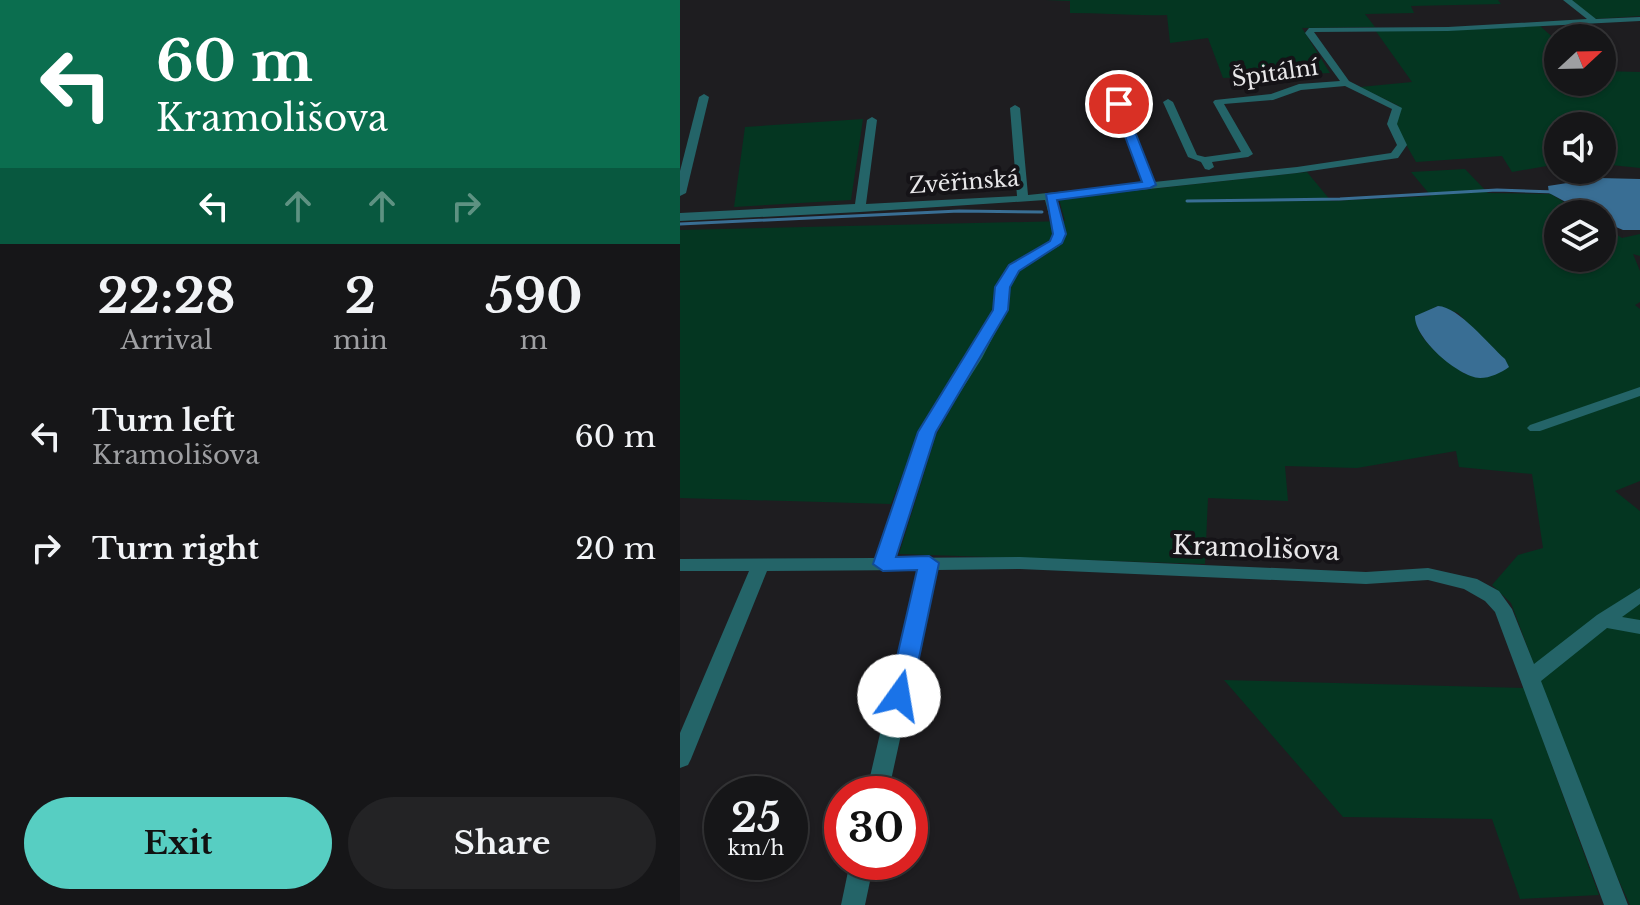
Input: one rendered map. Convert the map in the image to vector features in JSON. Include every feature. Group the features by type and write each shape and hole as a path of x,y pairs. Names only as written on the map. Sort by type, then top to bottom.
{"street":[{"path":"1567,0 1594,21"},
{"path":"1346,83 1309,33 1312,30 1448,29 1640,19"},
{"name":"Špitální","path":"1205,160 1248,154 1218,102 1273,97 1299,87 1346,83"},
{"name":"Zvěřinská","path":"680,217 1050,197 1297,170 1394,156 1402,145 1392,124 1397,108 1346,83"},
{"path":"680,193 704,97"},
{"path":"1168,102 1193,157 1205,160 1216,178"},
{"path":"1119,104 1150,185"},
{"path":"1015,108 1023,199"},
{"path":"860,209 872,120"},
{"path":"883,564 927,432 975,358 1000,310 1003,287 1014,268 1055,243 1060,234 1050,197"},
{"path":"1535,428 1640,391"},
{"path":"881,776 929,563"},
{"name":"Kramolišova","path":"680,565 1020,563 1366,578 1428,574 1470,584 1492,596 1503,609 1616,905"},
{"path":"680,759 760,565"},
{"path":"1529,679 1640,595"},
{"path":"1604,620 1640,627"},
{"path":"853,905 858,880"}],"green space":[{"path":"1046,0 1498,0 1501,4 1411,6 1414,13 1365,14 1375,27 1302,28 1330,73 1223,78 1208,38 1170,43 1167,15 1070,13 1070,1"},
{"path":"1569,0 1640,0 1640,16 1593,19"},
{"path":"1539,25 1544,29 1544,96 1616,96 1616,71 1640,72 1640,168 1616,166 1616,112 1544,112 1544,166 1512,172 1502,156 1416,162 1395,125 1399,106 1360,87 1412,82 1375,30"},
{"path":"863,119 851,200 734,207 745,127"},
{"path":"1465,169 1488,193 1551,194 1561,200 1544,200 1544,272 1616,272 1616,234 1622,238 1640,234 1640,256 1633,254 1640,271 1640,302 1635,305 1640,309 1640,481 1615,491 1640,511 1640,905 1630,905 1594,826 1511,603 1492,585 1518,555 1543,548 1532,474 1459,467 1456,451 1357,468 1285,466 1288,501 1208,498 1205,564 899,554 936,435 1006,311 1010,287 1020,267 1032,261 1007,266 986,327 920,430 891,504 680,498 680,230 1065,221 1059,199 1307,172 1331,201 1431,196 1411,172","holes":["1438,306 1458,313 1483,340 1465,374 1426,341 1420,333 1416,316"]},
{"path":"1224,680 1524,688 1599,895 1520,899 1492,819 1343,817"}],"water":[{"path":"1616,178 1640,179 1640,230 1616,227 1616,200 1562,200 1549,193 1548,186 1616,184"},
{"path":"1438,306 1464,319 1505,359 1509,367 1495,375 1480,378 1460,371 1439,355 1422,335 1415,316"}],"waterway":[{"path":"1187,201 1340,199 1497,190 1555,192"},
{"path":"680,224 959,211 1042,212"}],"route":[{"path":"899,696 929,563 883,564 927,432 988,334 1000,310 1003,287 1014,268 1055,243 1060,234 1050,197 1150,185 1119,104"}]}
